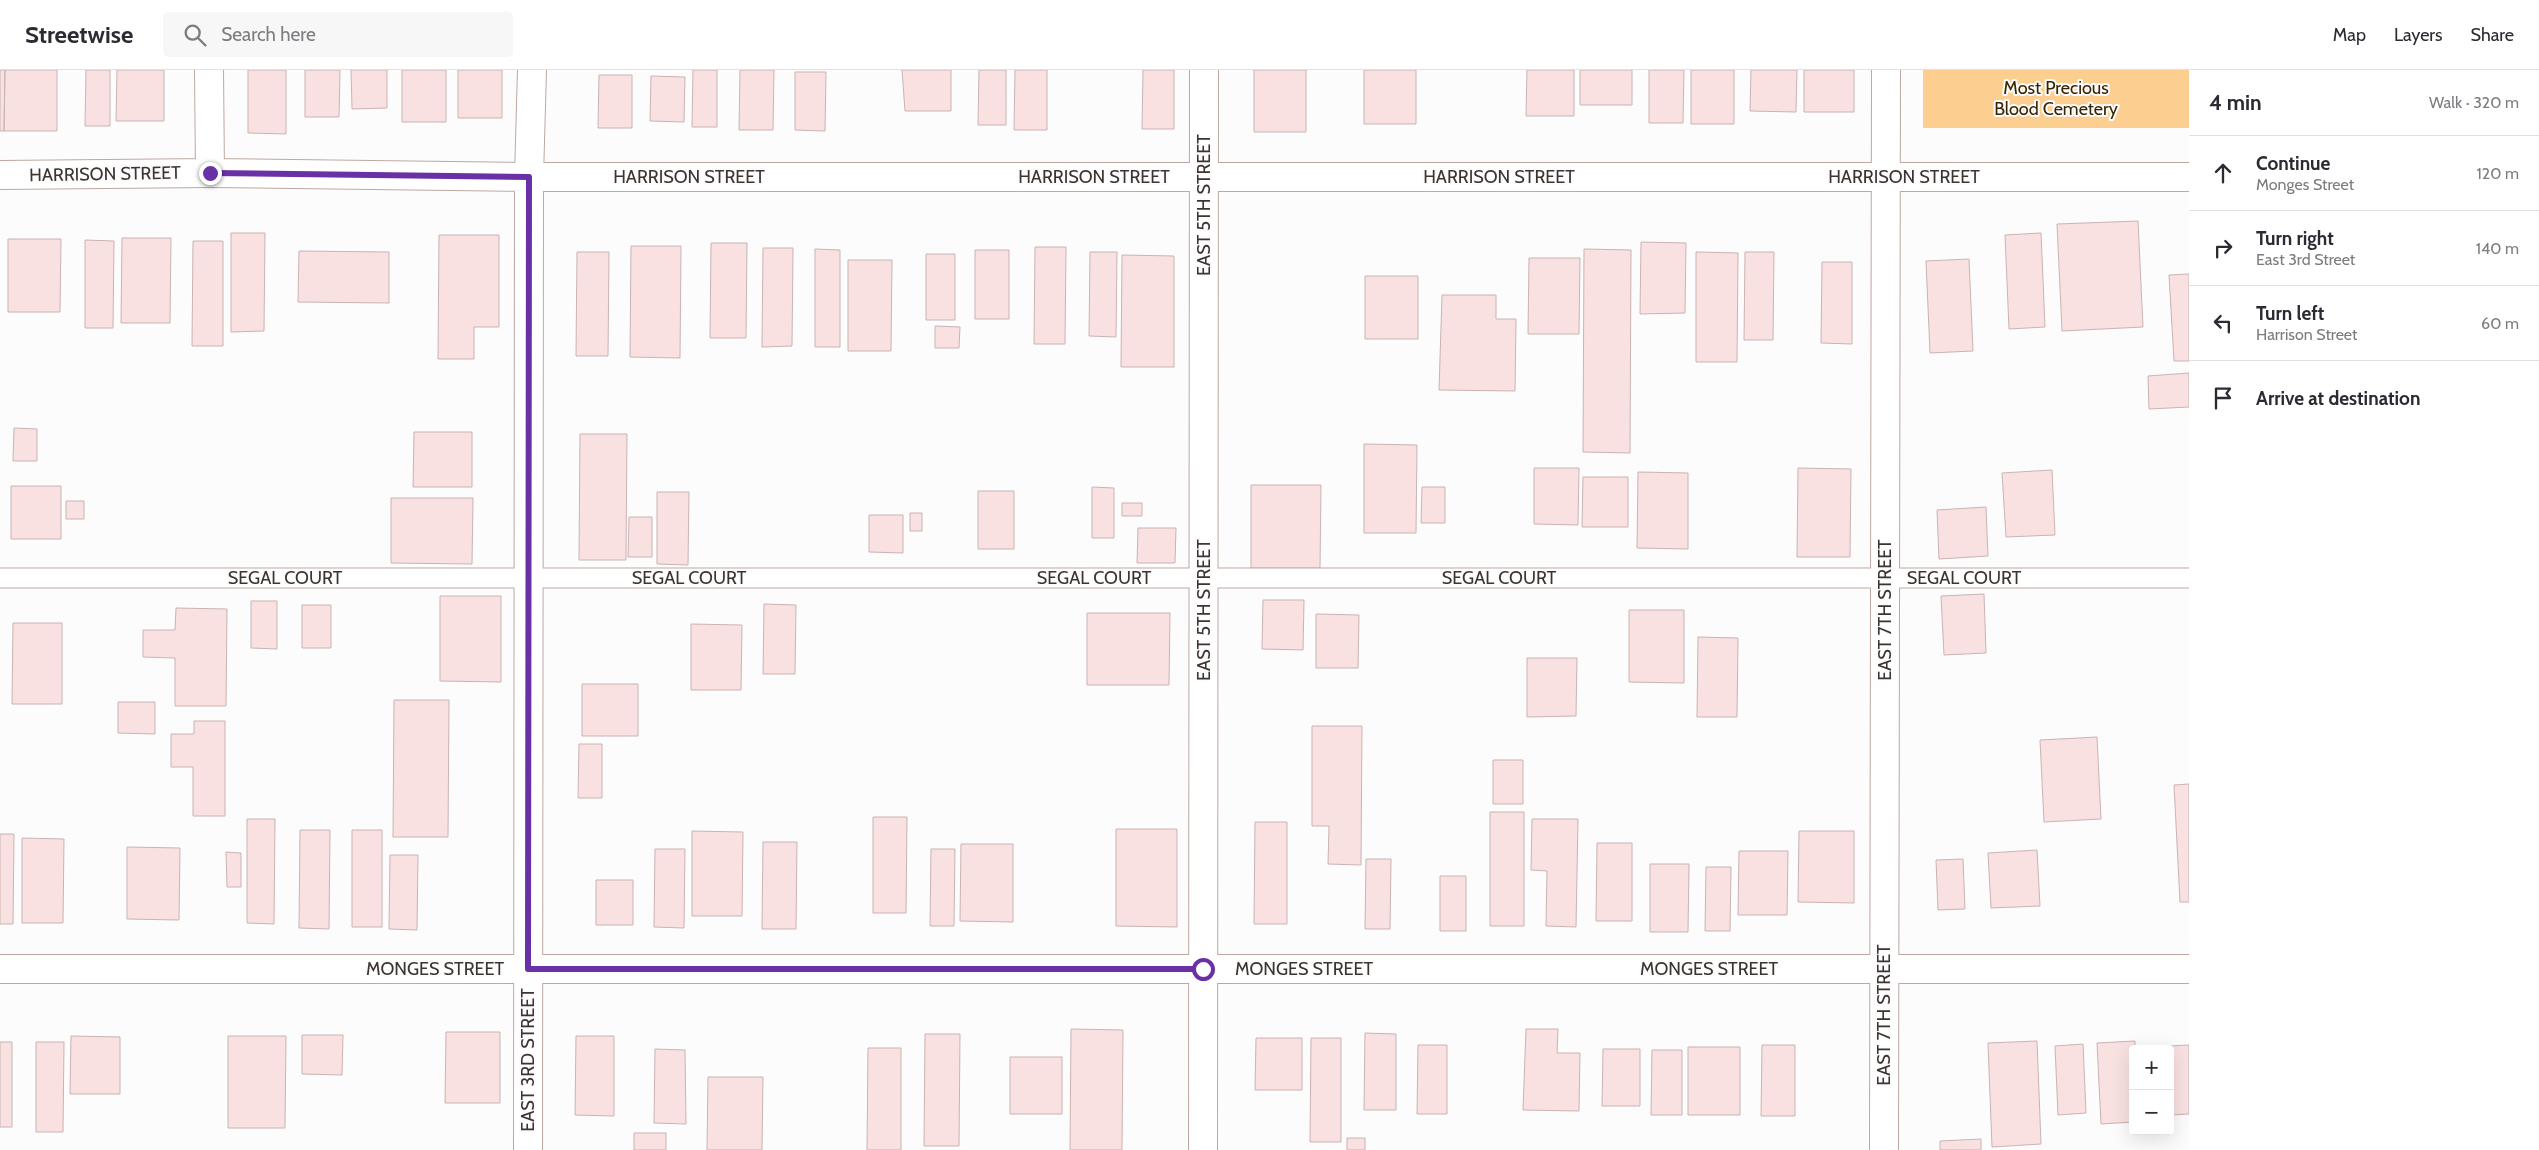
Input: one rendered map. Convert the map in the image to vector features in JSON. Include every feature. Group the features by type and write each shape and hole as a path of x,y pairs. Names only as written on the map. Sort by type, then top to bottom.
{"street":[{"path":"209,70 210,173"},
{"name":"EAST 3RD STREET","path":"528,1150 529,177 532,70"},
{"name":"EAST 5TH STREET","path":"1203,1150 1204,70"},
{"name":"EAST 7TH STREET","path":"1884,1150 1886,70"},
{"name":"HARRISON STREET","path":"0,176 210,173 529,177 2189,178"},
{"name":"MONGES STREET","path":"0,969 2189,969"}],"lane":[{"name":"SEGAL COURT","path":"0,578 2189,578"}],"green space":[{"name":"Most Precious Blood Cemetery","path":"1923,70 2189,70 2189,128 1923,128"}],"building":[{"path":"0,70 5,70 4,131 0,131"},
{"path":"5,70 57,70 57,131 4,131"},
{"path":"86,70 110,70 110,126 85,126"},
{"path":"117,70 164,70 164,121 116,121"},
{"path":"248,70 286,70 286,134 248,133"},
{"path":"305,70 340,70 339,117 305,117"},
{"path":"351,70 387,70 387,108 352,109"},
{"path":"402,70 446,70 446,122 402,122"},
{"path":"458,70 502,70 502,118 458,118"},
{"path":"693,70 717,70 717,127 692,127"},
{"path":"740,70 774,70 773,130 739,130"},
{"path":"902,70 951,70 951,111 905,111"},
{"path":"979,70 1006,70 1006,125 978,125"},
{"path":"1015,70 1047,70 1047,130 1014,130"},
{"path":"1143,70 1174,70 1174,129 1142,129"},
{"path":"1254,70 1306,70 1306,132 1254,132"},
{"path":"1364,70 1416,70 1416,124 1364,124"},
{"path":"1527,70 1574,70 1574,116 1526,116"},
{"path":"1580,70 1632,70 1632,105 1580,105"},
{"path":"1649,70 1684,70 1683,123 1649,123"},
{"path":"1691,70 1734,70 1734,124 1691,124"},
{"path":"1751,70 1797,70 1796,112 1750,111"},
{"path":"1804,70 1854,70 1854,112 1804,112"},
{"path":"795,72 826,72 825,131 795,130"},
{"path":"599,75 632,75 632,128 598,128"},
{"path":"651,76 685,77 684,122 650,121"},
{"path":"2138,221 2143,327 2062,331 2057,224"},
{"path":"231,233 265,233 264,331 231,332"},
{"path":"2041,233 2045,327 2009,329 2005,235"},
{"path":"439,235 499,235 499,327 474,327 474,359 438,359"},
{"path":"122,238 171,238 170,323 121,323"},
{"path":"8,239 61,239 60,312 8,312"},
{"path":"85,240 114,241 113,328 85,328"},
{"path":"193,241 223,241 223,346 192,346"},
{"path":"1641,242 1686,243 1685,313 1640,314"},
{"path":"711,243 747,243 746,338 710,338"},
{"path":"631,246 681,246 680,358 630,357"},
{"path":"1035,247 1066,247 1065,344 1034,344"},
{"path":"763,248 793,248 792,346 762,347"},
{"path":"815,249 840,250 840,347 815,347"},
{"path":"1584,249 1631,250 1630,453 1583,452"},
{"path":"975,250 1009,250 1009,319 975,319"},
{"path":"299,251 389,252 389,303 298,302"},
{"path":"577,252 609,252 608,356 576,356"},
{"path":"1090,252 1117,252 1116,337 1089,336"},
{"path":"1696,252 1738,253 1737,362 1696,362"},
{"path":"1745,252 1774,252 1773,340 1744,340"},
{"path":"926,254 955,254 955,320 926,320"},
{"path":"1122,255 1174,256 1174,367 1121,367"},
{"path":"1529,258 1580,258 1579,334 1528,334"},
{"path":"1969,259 1973,351 1930,353 1926,261"},
{"path":"848,260 892,260 891,351 848,351"},
{"path":"1822,262 1852,262 1852,344 1821,343"},
{"path":"2189,274 2189,361 2174,361 2169,275"},
{"path":"1365,276 1418,276 1418,339 1365,339"},
{"path":"1442,295 1496,295 1496,319 1516,319 1515,391 1439,390"},
{"path":"935,326 960,327 959,348 935,348"},
{"path":"2189,373 2189,407 2149,409 2148,376"},
{"path":"14,428 37,429 37,461 13,461"},
{"path":"414,432 472,432 472,487 413,487"},
{"path":"580,434 627,434 626,560 579,560"},
{"path":"1364,444 1417,445 1416,533 1364,533"},
{"path":"1534,468 1579,468 1578,525 1534,524"},
{"path":"1798,468 1851,469 1850,557 1797,557"},
{"path":"2052,470 2055,535 2006,537 2002,473"},
{"path":"1638,472 1688,473 1688,549 1637,548"},
{"path":"1583,477 1628,477 1628,527 1582,527"},
{"path":"1251,485 1321,485 1320,568 1251,568"},
{"path":"11,486 61,486 61,539 11,539"},
{"path":"1092,487 1114,488 1114,538 1092,538"},
{"path":"1422,487 1445,487 1445,523 1421,523"},
{"path":"978,491 1014,491 1014,549 978,549"},
{"path":"657,492 689,492 688,565 657,564"},
{"path":"391,498 473,498 472,564 391,563"},
{"path":"66,501 84,501 84,519 66,519"},
{"path":"1122,503 1142,503 1142,516 1122,516"},
{"path":"1986,507 1988,556 1939,559 1937,510"},
{"path":"910,513 922,513 922,531 910,531"},
{"path":"869,515 903,515 903,553 869,552"},
{"path":"629,517 652,517 652,557 628,557"},
{"path":"1138,528 1176,528 1175,563 1137,563"},
{"path":"1984,594 1986,653 1944,655 1941,596"},
{"path":"440,596 501,596 501,682 440,681"},
{"path":"1263,600 1304,600 1303,650 1262,649"},
{"path":"251,601 277,601 277,649 251,648"},
{"path":"764,604 796,605 795,674 763,674"},
{"path":"302,605 331,605 331,648 302,648"},
{"path":"176,608 227,609 226,706 175,706 175,658 143,657 143,630 175,630"},
{"path":"1629,610 1684,610 1684,683 1629,682"},
{"path":"1087,613 1170,613 1169,685 1087,685"},
{"path":"1316,614 1359,615 1358,668 1316,668"},
{"path":"13,623 62,623 62,704 12,704"},
{"path":"691,624 742,625 741,690 691,690"},
{"path":"1698,637 1738,638 1737,717 1697,717"},
{"path":"1527,658 1577,658 1576,716 1527,717"},
{"path":"582,684 638,684 638,736 582,736"},
{"path":"394,700 449,700 448,837 393,837"},
{"path":"118,702 155,702 155,734 118,733"},
{"path":"194,721 225,721 225,816 193,816 193,767 171,767 171,734 194,734"},
{"path":"1312,726 1362,726 1361,865 1328,864 1329,826 1312,826"},
{"path":"2097,737 2101,819 2044,822 2040,740"},
{"path":"579,744 602,744 602,798 578,798"},
{"path":"1493,760 1523,760 1523,804 1493,804"},
{"path":"2189,784 2189,902 2180,902 2174,785"},
{"path":"1490,812 1524,812 1524,926 1490,926"},
{"path":"873,817 907,817 906,913 873,913"},
{"path":"247,819 275,819 274,924 247,923"},
{"path":"1532,819 1578,819 1576,927 1546,926 1547,871 1531,870"},
{"path":"1255,822 1287,822 1287,924 1254,924"},
{"path":"1116,829 1177,829 1177,927 1116,926"},
{"path":"300,830 330,830 329,929 299,928"},
{"path":"352,830 382,830 382,927 352,927"},
{"path":"692,831 743,832 742,916 692,916"},
{"path":"1799,831 1854,831 1854,903 1798,902"},
{"path":"0,834 14,834 13,924 0,924"},
{"path":"22,838 64,839 63,923 22,923"},
{"path":"763,842 797,842 796,929 762,929"},
{"path":"1597,843 1632,843 1632,921 1596,921"},
{"path":"961,844 1013,844 1013,922 960,921"},
{"path":"127,847 180,848 179,920 127,919"},
{"path":"655,849 685,849 684,928 654,927"},
{"path":"931,849 955,849 954,926 930,926"},
{"path":"2037,850 2040,906 1991,908 1988,853"},
{"path":"1739,851 1788,851 1787,915 1738,915"},
{"path":"226,852 241,853 241,887 227,887"},
{"path":"390,855 418,855 417,930 389,929"},
{"path":"1366,859 1391,859 1390,929 1365,929"},
{"path":"1963,859 1965,909 1938,910 1936,860"},
{"path":"1650,864 1689,864 1688,932 1650,932"},
{"path":"1706,867 1731,867 1730,931 1705,931"},
{"path":"1440,876 1466,876 1466,931 1440,931"},
{"path":"596,880 633,880 633,925 596,925"},
{"path":"1071,1029 1123,1030 1122,1150 1070,1150"},
{"path":"1526,1029 1558,1029 1557,1053 1580,1053 1579,1111 1523,1110"},
{"path":"446,1032 500,1032 500,1103 445,1103"},
{"path":"1365,1033 1396,1034 1396,1110 1364,1110"},
{"path":"925,1034 960,1034 959,1146 924,1146"},
{"path":"302,1035 343,1035 342,1075 302,1074"},
{"path":"71,1036 120,1037 120,1094 70,1094"},
{"path":"228,1036 286,1036 285,1128 228,1128"},
{"path":"576,1036 614,1036 614,1116 575,1115"},
{"path":"1256,1038 1302,1038 1302,1090 1255,1090"},
{"path":"1311,1038 1341,1038 1341,1142 1310,1142"},
{"path":"2037,1041 2041,1144 1992,1147 1988,1043"},
{"path":"2135,1041 2135,1045 2129,1045 2129,1122 2101,1124 2097,1043"},
{"path":"0,1042 12,1042 12,1127 0,1127"},
{"path":"36,1042 64,1042 63,1132 36,1132"},
{"path":"2083,1044 2086,1113 2058,1115 2055,1046"},
{"path":"1418,1045 1447,1045 1447,1114 1417,1114"},
{"path":"1762,1045 1795,1045 1795,1116 1761,1116"},
{"path":"2189,1045 2189,1114 2174,1115 2174,1046"},
{"path":"1688,1047 1740,1047 1740,1115 1688,1115"},
{"path":"868,1048 901,1048 901,1150 867,1150"},
{"path":"655,1049 685,1050 686,1124 654,1123"},
{"path":"1603,1049 1640,1049 1640,1106 1602,1106"},
{"path":"1652,1050 1682,1050 1682,1115 1651,1115"},
{"path":"1010,1057 1062,1057 1062,1114 1010,1114"},
{"path":"708,1077 763,1077 762,1150 707,1150"},
{"path":"634,1133 666,1133 666,1150 634,1150"},
{"path":"1347,1138 1365,1138 1365,1150 1347,1150"},
{"path":"1981,1139 1981,1150 1940,1150 1940,1141"}],"route":[{"path":"210,173 529,177 528,969 1203,969"}]}
